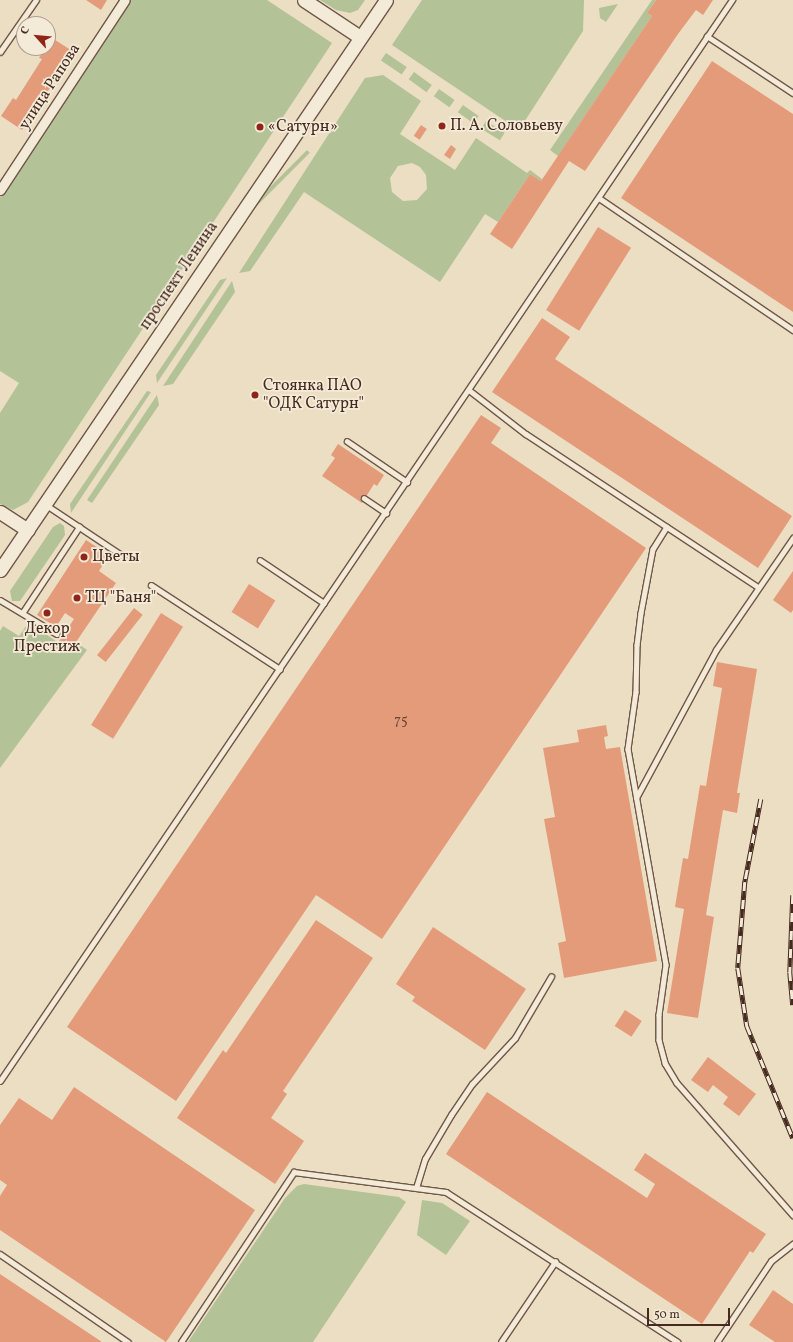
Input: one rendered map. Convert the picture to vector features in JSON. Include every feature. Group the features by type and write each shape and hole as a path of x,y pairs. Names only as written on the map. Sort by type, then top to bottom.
{"main road":[{"path":"304,0 360,37"},
{"name":"проспект Ленина","path":"0,570 386,0"},
{"path":"0,512 28,530"}],"street":[{"name":"улица Рапова","path":"0,190 125,0"}],"lane":[{"path":"0,52 36,0"},
{"path":"0,1081 732,0"},
{"path":"707,36 793,93"},
{"path":"599,198 793,330"},
{"path":"469,390 526,434 758,587"},
{"path":"347,442 407,482"},
{"path":"364,498 386,513"},
{"path":"45,504 123,556"},
{"path":"23,612 79,526"},
{"path":"667,527 653,549 637,645 636,692 628,750 666,965 659,1021 659,1040 665,1063 677,1083 793,1216"},
{"path":"636,798 716,650 793,538"},
{"path":"260,560 324,603"},
{"path":"151,586 280,669"},
{"path":"0,600 23,612 57,634"},
{"path":"416,1188 425,1159 451,1115 472,1084 514,1038 551,977"},
{"path":"180,1342 294,1172 446,1192 678,1342"},
{"path":"717,1342 771,1261 793,1244"},
{"path":"0,1254 128,1342"},
{"path":"501,1342 555,1262"}],"green space":[{"path":"130,0 267,0 332,43 28,502 13,510 0,504 0,413 19,383 0,371 0,197"},
{"path":"320,0 365,0 358,10 350,13 336,10"},
{"path":"422,0 584,0 583,31 519,130 392,45"},
{"path":"652,0 656,0 647,13 652,16 558,156 550,150"},
{"path":"618,4 606,22 600,18 599,8"},
{"path":"386,53 407,67 402,74 381,60"},
{"path":"414,72 432,85 427,92 409,79"},
{"path":"383,75 421,101 400,134 455,170 476,138 527,173 530,170 542,179 541,181 530,174 498,222 485,214 440,282 304,192 250,271 239,273 365,78","holes":["412,163 420,167 426,175 427,189 417,200 403,201 392,192 390,178 398,166"]},
{"path":"439,89 455,100 449,107 434,96"},
{"path":"463,105 479,116 473,123 458,112"},
{"path":"486,121 505,133 500,140 481,129"},
{"path":"307,150 310,153 214,248 212,245"},
{"path":"227,278 157,383 156,375 220,280"},
{"path":"232,281 235,292 173,384 163,386"},
{"path":"147,391 151,392 71,513 70,504"},
{"path":"157,395 159,405 92,503 87,500"},
{"path":"60,523 64,526 65,535 20,601 12,601 10,591 53,527"},
{"path":"29,622 57,642 60,640 72,648 76,642 87,650 0,768 0,631 3,626 19,636"},
{"path":"304,1184 399,1197 406,1202 313,1342 188,1342 285,1198 297,1186"},
{"path":"422,1200 442,1203 470,1221 446,1255 417,1235"}],"building":[{"path":"86,0 107,0 101,10"},
{"path":"656,0 713,0 703,15 696,10 678,34 585,171 569,161 512,249 490,234 530,174 541,181 652,16 647,13"},
{"path":"56,41 74,52 22,130 1,116 13,98 16,100 42,59 39,58 40,56 56,56"},
{"path":"712,61 793,114 793,312 621,198"},
{"path":"421,125 427,129 420,140 414,136"},
{"path":"451,145 456,149 450,159 444,155"},
{"path":"598,227 631,248 579,331 546,310"},
{"path":"542,318 570,337 555,359 792,516 758,568 492,392"},
{"path":"481,415 501,428 491,443 646,548 382,939 316,895 176,1101 67,1027"},
{"path":"338,444 384,475 377,486 374,484 362,503 322,476 335,458 331,455"},
{"name":"ТЦ \"Баня\"","path":"86,540 109,555 99,571 116,583 72,648 60,640 74,619 65,613 56,627 37,615"},
{"path":"793,571 793,610 791,613 773,600"},
{"path":"249,584 275,600 258,628 232,612"},
{"path":"134,608 143,615 106,662 97,655"},
{"path":"161,613 183,627 113,739 91,725"},
{"path":"717,662 757,669 737,793 740,793 737,813 723,810 706,915 714,917 698,1018 667,1013 684,909 675,907 683,858 688,859 700,785 706,786 722,688 713,686"},
{"path":"606,725 608,736 604,737 606,749 620,747 657,961 564,978 558,943 566,941 544,819 555,817 543,748 579,742 577,730"},
{"path":"316,920 373,958 283,1091 287,1094 271,1118 304,1141 275,1184 177,1118 223,1050 226,1053"},
{"path":"433,927 526,989 485,1050 412,1001 415,997 396,984"},
{"path":"625,1010 642,1021 631,1037 615,1026"},
{"path":"708,1057 756,1094 739,1116 723,1104 728,1097 713,1085 708,1092 691,1080"},
{"path":"74,1087 255,1210 166,1342 0,1230 0,1196 7,1185 0,1180 0,1125 19,1098 52,1120"},
{"path":"487,1092 647,1198 655,1184 634,1170 645,1153 766,1234 753,1253 750,1251 702,1324 446,1154"},
{"path":"0,1274 102,1342 0,1342"},
{"path":"773,1290 793,1304 793,1342 775,1342 749,1325"}],"railway":[{"path":"761,799 745,882 738,968 747,1026 793,1138"},
{"path":"793,895 790,972 793,1005"}],"place":[{"name":"П. А. Соловьеву","path":"442,126"},
{"name":"«Сатурн»","path":"260,127"},
{"name":"Стоянка ПАО \"ОДК Сатурн\"","path":"255,395"},
{"name":"Цветы","path":"84,557"},
{"name":"ТЦ \"Баня\"","path":"77,598"},
{"name":"Декор Престиж","path":"47,613"}]}
